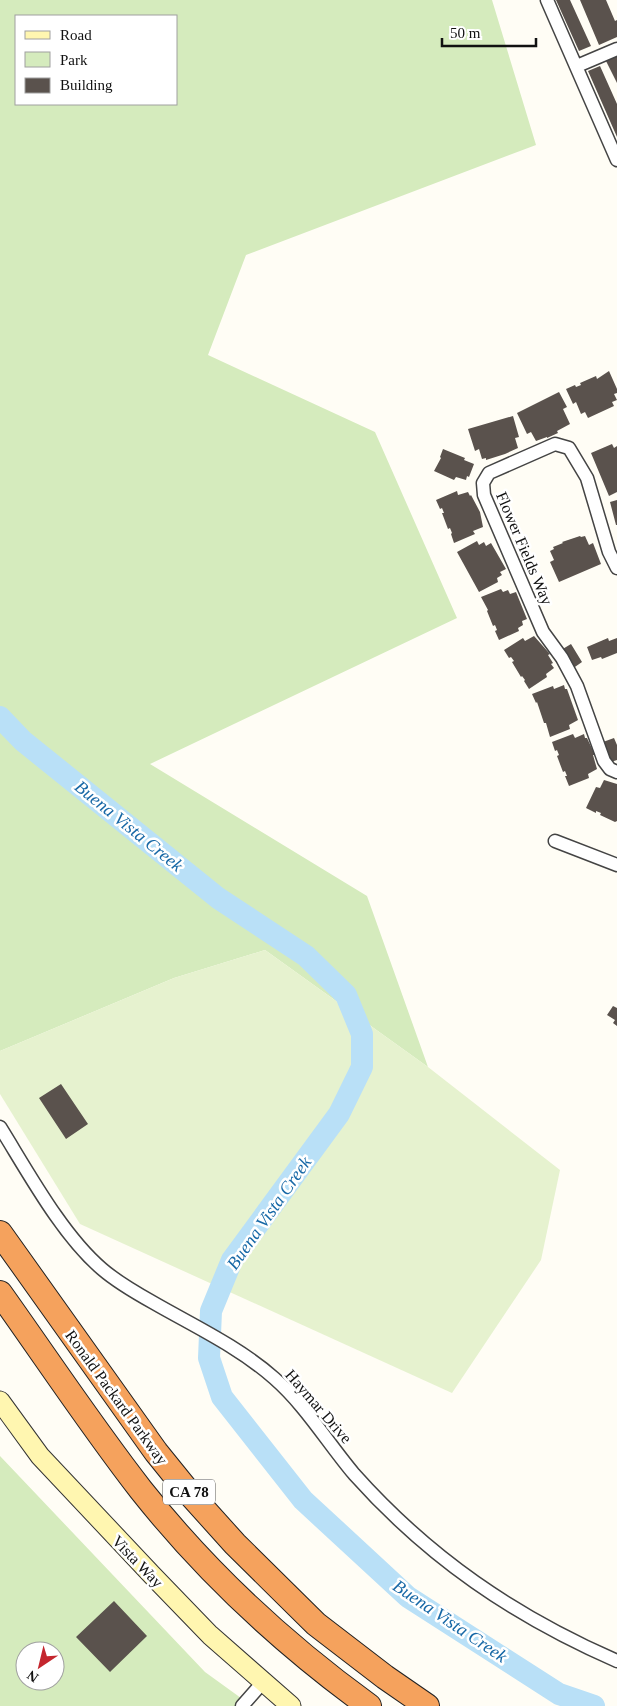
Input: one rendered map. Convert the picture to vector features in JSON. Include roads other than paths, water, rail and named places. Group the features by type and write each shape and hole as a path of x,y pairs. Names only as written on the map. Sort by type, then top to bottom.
{"highway":[{"name":"Ronald Packard Parkway","path":"0,1233 146,1438 235,1544 316,1624 385,1677 427,1706"},
{"name":"CA 78","path":"0,1293 142,1490 178,1534 218,1576 323,1673 369,1706"}],"main road":[{"name":"Vista Way","path":"0,1401 40,1456 87,1507 210,1635 291,1706"}],"street":[{"path":"547,0 617,160"},
{"path":"577,66 617,49"},
{"name":"Flower Fields Way","path":"617,568 609,552 587,478 569,448 555,444 489,473 483,483 484,495 543,632 562,658 577,686 604,761 610,769 617,772"},
{"path":"555,841 617,865"},
{"name":"Haymar Drive","path":"0,1127 54,1212 79,1246 102,1269 133,1291 237,1351 264,1369 290,1392 353,1472 390,1512 418,1539 460,1572 503,1601 564,1636 617,1661"},
{"path":"242,1706 264,1681"}],"waterway":[{"name":"Buena Vista Creek","path":"0,717 23,741 218,898 306,956 346,995 362,1034 362,1067 339,1114 232,1260 211,1311 209,1358 222,1397 303,1500 408,1597 559,1694 594,1706"}]}
